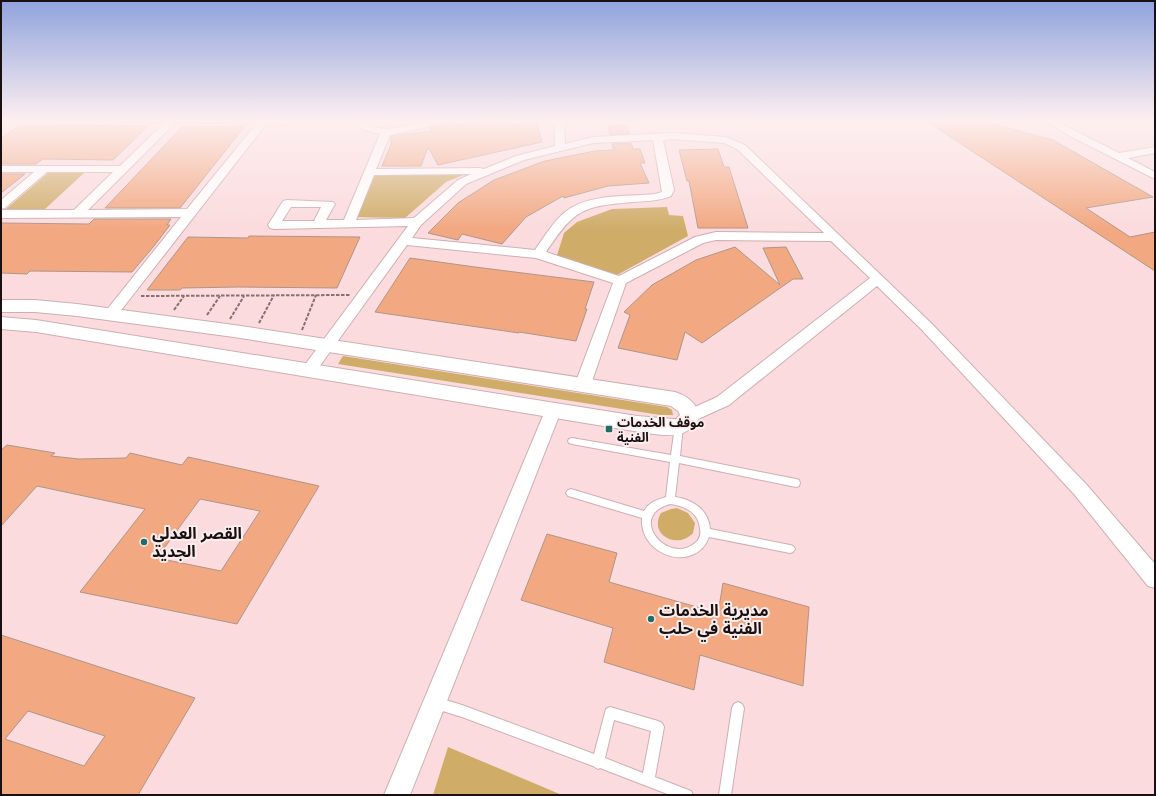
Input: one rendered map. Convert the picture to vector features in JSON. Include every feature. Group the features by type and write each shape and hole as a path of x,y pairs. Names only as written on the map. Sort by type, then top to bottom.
{"street":[{"path":"78,214 136,156"},
{"path":"110,315 236,156"},
{"path":"348,224 377,156"},
{"path":"309,370 417,222 462,182 527,156"},
{"path":"538,254 554,231 571,212 588,206 611,201 658,197 667,194 668,190 661,156"},
{"path":"750,156 926,326 1080,489 1155,579"},
{"path":"1120,156 1155,176"},
{"path":"1137,166 1155,163"},
{"path":"1,169 123,169"},
{"path":"1,206 44,169"},
{"path":"370,172 487,171"},
{"path":"1,214 190,214"},
{"path":"318,224 417,222"},
{"path":"583,384 620,281 699,240 708,238 727,236 834,237"},
{"path":"403,241 538,254 620,281"},
{"path":"1,323 36,326 553,411 658,426 685,421 723,401 878,279"},
{"path":"1,306 35,306 234,331 675,399 689,410 685,421"},
{"path":"397,795 553,411"}],"lane":[{"path":"670,500 675,459 685,421"},
{"path":"572,441 675,459 796,483"},
{"path":"571,493 646,516"},
{"path":"670,500 685,502 701,513 705,521 706,532 704,539 699,546 691,551 681,553 670,552 660,548 652,542 647,534 645,525 646,516 650,509 657,504 670,500"},
{"path":"706,532 790,549"},
{"path":"434,702 462,711 687,795"},
{"path":"725,795 738,708"},
{"path":"598,763 610,713 658,727 648,781"}],"path":[{"path":"258,325 274,295"},
{"path":"302,332 316,295"},
{"path":"124,296 364,295"},
{"path":"173,313 184,296"},
{"path":"205,318 220,296"},
{"path":"229,321 244,296"}],"shaded area":[{"path":"48,173 84,173 44,210 5,210"},
{"path":"468,173 446,182 405,218 350,217 368,175"},
{"path":"667,207 669,215 683,216 688,236 617,275 554,265 564,233 577,222 612,209"},
{"path":"343,356 667,407 672,410 673,415 660,415 338,364"},
{"path":"677,508 688,513 695,523 693,533 687,538 673,540 666,538 661,533 658,528 658,521 661,513"},
{"path":"448,747 562,795 433,795"}],"building":[{"path":"1,156 117,156 113,160 43,159 36,164 1,164"},
{"path":"154,156 221,156 180,208 105,208"},
{"path":"386,156 425,156 421,166 382,166"},
{"path":"433,156 478,156 438,165"},
{"path":"569,156 643,156 645,163 640,163 649,183 608,186 564,198 563,196 526,217 502,244 462,234 458,240 428,233 458,203 494,180 545,161"},
{"path":"681,156 720,156 724,167 729,167 748,228 698,228 689,181 687,181"},
{"path":"980,156 1081,156 1153,197 1086,208 1130,237 1155,232 1155,271"},
{"path":"1,174 25,174 1,193"},
{"path":"94,219 171,219 167,225 170,225 132,272 30,271 27,274 1,273 1,223 89,224"},
{"path":"249,236 360,237 337,288 238,287 147,290 188,237 248,238"},
{"path":"735,247 780,285 763,248 786,247 803,279 793,279 702,343 685,332 677,360 618,348 630,315 624,312 652,285 696,260"},
{"path":"410,258 594,282 576,341 375,312"},
{"name":"القصر العدلي الجديد","path":"7,445 55,453 51,456 79,459 126,458 130,453 182,465 188,457 319,486 237,624 80,592 145,509 37,486 1,526 1,450","holes":["200,499 260,511 221,571 157,558"]},
{"path":"547,534 617,553 609,582 718,613 723,583 809,607 803,686 700,655 694,690 604,662 613,628 521,600"},
{"path":"1,635 195,698 138,795 1,795","holes":["28,711 105,736 84,766 5,739"]}],"place":[{"name":"موقف الخدمات الفنية","path":"609,429"},
{"name":"القصر العدلي الجديد","path":"144,542"},
{"name":"مديرية الخدمات الفنية في حلب","path":"651,619"}]}
